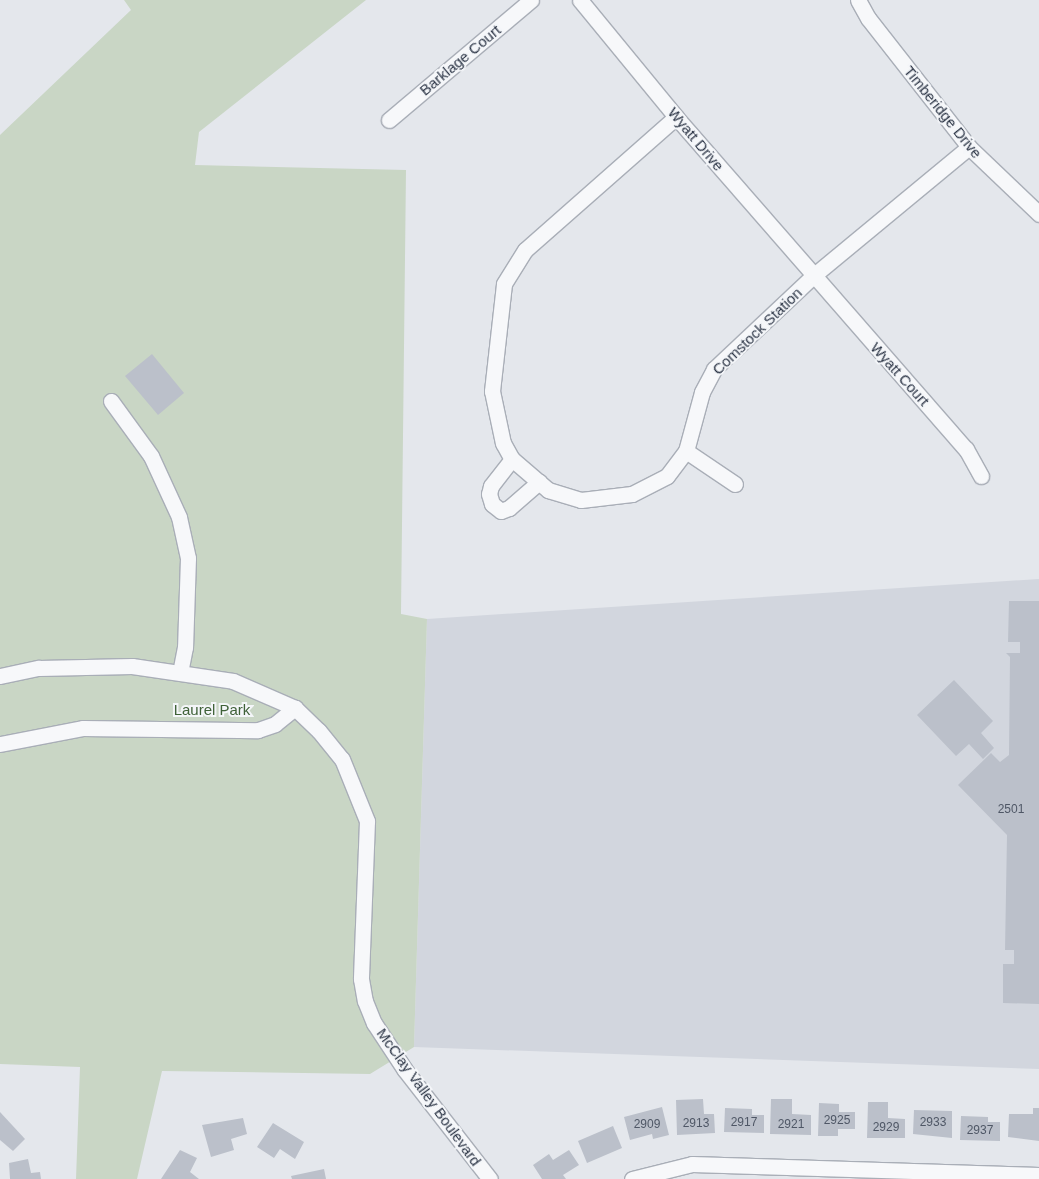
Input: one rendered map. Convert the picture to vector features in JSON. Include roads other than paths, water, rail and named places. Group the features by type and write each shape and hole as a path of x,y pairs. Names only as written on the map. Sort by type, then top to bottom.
{"street":[{"name":"Barklage Court","path":"389,120 531,0"},
{"name":"Wyatt Drive","path":"580,0 676,117 813,276"},
{"name":"Timberidge Drive","path":"858,0 868,18 969,147 1039,214"},
{"name":"Comstock Station","path":"676,117 525,250 504,284 492,391 496,419 512,459 548,490 581,500 632,494 667,476 686,451 702,392 714,369 813,276 969,147"},
{"name":"Wyatt Court","path":"813,276 966,449 981,476"},
{"path":"111,401 151,456 179,517 188,558 185,647 180,673"},
{"path":"686,451 735,484"},
{"path":"512,459 491,486 489,494 492,504 501,511 509,508 539,482"},
{"path":"0,676 39,668 132,666 233,681 295,708 275,724 258,730 83,728 0,744"},
{"name":"McClay Valley Boulevard","path":"295,708 342,759 367,821 360,979 365,1001 374,1023 405,1070 490,1179"},
{"path":"632,1179 692,1164 780,1173 1039,1175"}],"park label":[{"name":"Laurel Park","path":"212,710"}]}
